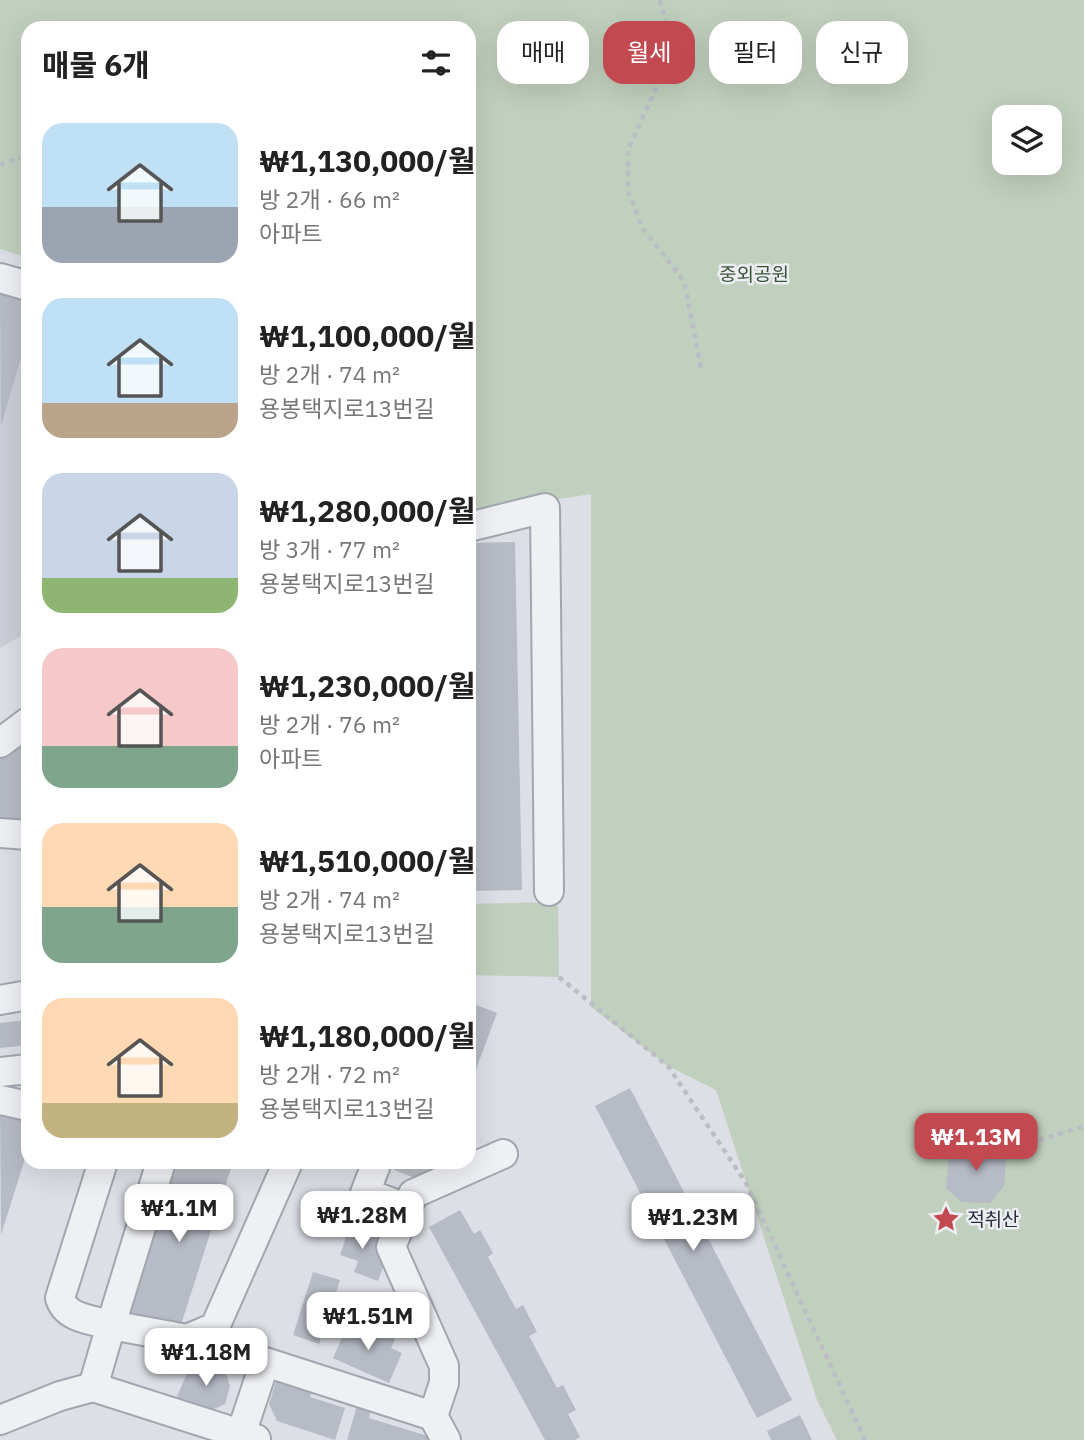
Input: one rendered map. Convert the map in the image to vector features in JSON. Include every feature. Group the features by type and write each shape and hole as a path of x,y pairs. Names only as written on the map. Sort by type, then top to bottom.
{"street":[{"path":"0,278 21,284"},
{"path":"476,525 545,508 549,891"},
{"path":"0,743 21,727"},
{"path":"0,833 21,834"},
{"path":"0,1000 21,996"},
{"path":"0,1072 21,1070"},
{"path":"0,1100 21,1104"},
{"path":"476,1166 503,1154"},
{"path":"101,1169 60,1298 62,1306 74,1315 111,1325 187,1339 215,1327 285,1169"},
{"path":"93,1387 158,1169"},
{"path":"374,1169 365,1194 407,1208"},
{"path":"0,1420 60,1395 93,1387 249,1437 265,1362 439,1428 444,1366 391,1247 413,1194 469,1169"}],"path":[{"path":"660,0 668,33 663,75 628,150 628,191 643,229 684,281 702,373"},
{"path":"0,164 20,157"},
{"path":"559,977 668,1066 739,1172 865,1440"},
{"path":"1020,1146 1084,1126"}],"shaded area":[{"path":"0,275 21,278 21,636 0,648"}],"green space":[{"name":"중외공원","path":"0,0 1084,0 1084,1440 837,1440 817,1400 716,1090 668,1066 591,1007 591,494 476,512 476,21 21,21 21,256 0,249"},
{"path":"558,902 559,977 476,975 476,904"}],"building":[{"path":"0,293 21,299 21,358 1,426"},
{"path":"515,542 522,890 476,891 476,543"},
{"path":"21,743 21,826 0,825 0,756"},
{"path":"476,1005 497,1013 476,1069"},
{"path":"21,1021 21,1046 0,1048 0,1023"},
{"path":"630,1088 792,1400 757,1418 595,1106"},
{"path":"0,1111 21,1120 22,1169 1,1235"},
{"path":"964,1143 988,1143 1006,1157 1004,1186 990,1203 962,1202 946,1188 949,1157"},
{"path":"175,1169 231,1169 178,1334 127,1318"},
{"path":"394,1169 439,1169 433,1185"},
{"path":"460,1210 474,1234 480,1230 493,1253 488,1257 516,1309 523,1305 537,1332 529,1336 557,1388 563,1385 576,1410 568,1414 580,1437 575,1440 545,1440 429,1227"},
{"path":"335,1223 382,1239 377,1252 387,1256 378,1281 354,1272 358,1261 340,1255 346,1237 332,1232"},
{"path":"313,1272 340,1280 319,1344 293,1335"},
{"path":"350,1320 395,1339 391,1348 402,1353 389,1383 333,1358"},
{"path":"223,1364 230,1386 225,1404 210,1411 176,1399 188,1371"},
{"path":"278,1375 314,1387 310,1397 345,1408 335,1440 277,1421 269,1404"},
{"path":"357,1406 371,1410 369,1418 431,1437 430,1440 347,1440"},
{"path":"800,1415 812,1440 771,1440 767,1431"}],"place":[{"name":"적취산","path":"946,1219"}]}
